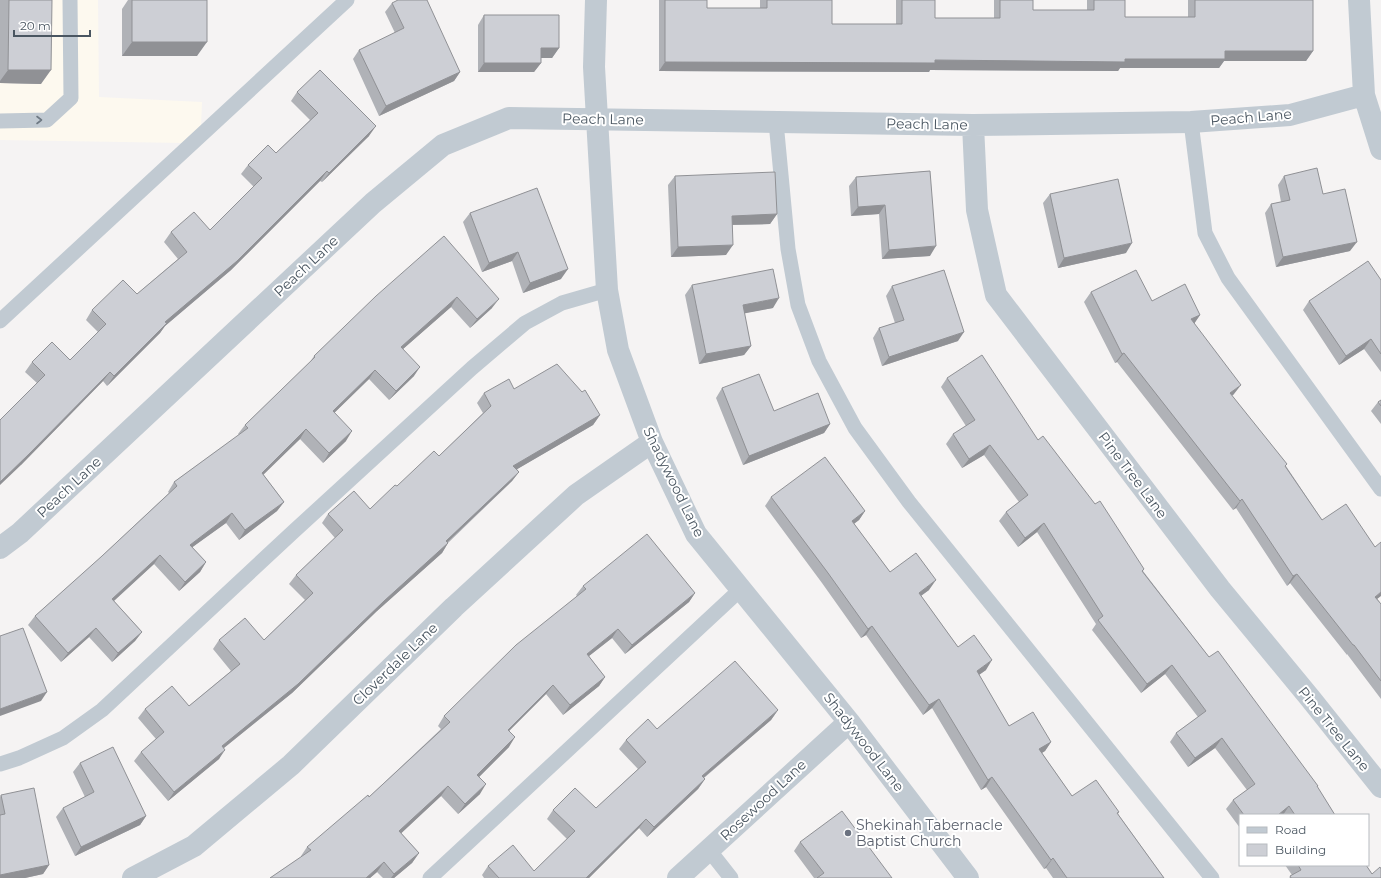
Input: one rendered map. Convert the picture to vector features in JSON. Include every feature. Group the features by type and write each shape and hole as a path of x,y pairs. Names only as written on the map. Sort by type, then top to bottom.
{"street":[{"name":"Shadywood Lane","path":"596,0 594,67 607,290 618,350 652,442 696,534 849,722 968,878"},
{"path":"1359,0 1364,95 1381,149"},
{"name":"Peach Lane","path":"0,548 20,533 373,203 443,145 509,118 973,125 1191,122 1290,115 1364,95"},
{"name":"Pine Tree Lane","path":"973,125 977,210 996,295 1220,589 1381,787"},
{"name":"Cloverdale Lane","path":"133,878 194,846 291,765 454,607 576,495 652,442"},
{"name":"Rosewood Lane","path":"678,878 849,722"}],"lane":[{"path":"0,120 47,120 70,98 70,0"},
{"path":"0,321 347,0"},
{"path":"776,122 788,249 798,306 820,361 855,428 909,502 1212,878"},
{"path":"1191,122 1205,233 1228,278 1381,489"},
{"path":"0,764 19,758 63,738 102,710 466,373 525,323 562,303 607,290"},
{"path":"430,878 741,589"},
{"path":"709,850 731,878"}],"shaded area":[{"path":"0,0 98,0 99,97 202,102 201,127 184,143 0,140"}],"building":[{"path":"9,0 52,0 51,70 8,70"},
{"path":"132,0 207,0 207,42 132,42"},
{"path":"398,0 427,0 460,72 386,106 359,50 404,28 392,3"},
{"path":"665,0 707,0 707,8 767,8 767,0 832,0 832,24 902,24 902,0 935,0 935,18 1000,18 1000,0 1033,0 1033,10 1094,10 1094,0 1125,0 1125,17 1195,17 1195,0 1313,0 1313,51 1225,51 1225,59 1125,59 1125,62 935,60 935,63 665,62"},
{"path":"484,15 559,15 559,48 541,48 541,63 484,63"},
{"path":"320,70 376,126 329,173 327,171 237,261 165,322 167,323 114,376 110,372 0,482 0,420 45,375 32,362 52,342 70,360 106,324 92,310 123,280 137,294 187,252 171,232 194,212 210,230 262,178 248,165 268,145 276,153 318,113 297,92"},
{"path":"1317,168 1323,194 1345,189 1357,242 1283,257 1271,204 1290,200 1284,176"},
{"path":"930,171 936,246 889,250 885,205 858,207 856,177"},
{"path":"775,172 777,214 732,216 733,245 678,247 675,176"},
{"path":"1118,179 1132,243 1064,258 1050,194"},
{"path":"537,188 568,269 530,283 518,252 489,263 470,213"},
{"path":"444,236 499,299 477,319 457,297 401,347 420,367 396,391 375,370 333,411 352,431 329,453 306,429 262,473 284,502 245,530 232,513 190,545 206,562 185,582 160,555 112,599 142,632 118,653 96,628 68,653 35,616 177,486 174,482 248,428 245,425 315,357 314,356 376,296"},
{"path":"1368,261 1381,280 1381,354 1371,339 1346,356 1309,301"},
{"path":"773,269 779,298 743,305 751,346 706,354 692,285"},
{"path":"944,270 964,332 889,357 879,328 904,320 892,286"},
{"path":"1136,270 1152,301 1185,284 1200,315 1191,319 1241,385 1230,393 1287,464 1285,466 1322,520 1346,504 1375,547 1381,542 1381,592 1375,597 1381,604 1381,681 1297,574 1293,576 1242,499 1240,501 1124,353 1122,354 1091,292"},
{"path":"982,355 1038,440 1043,436 1095,504 1100,501 1144,569 1142,571 1209,657 1218,651 1318,786 1334,814 1294,814 1289,806 1279,814 1243,814 1233,800 1255,784 1222,738 1195,758 1176,733 1206,711 1172,665 1147,684 1098,620 1103,616 1044,523 1025,538 1006,512 1028,495 990,445 969,459 953,434 975,420 947,378"},
{"path":"557,364 582,392 585,390 600,415 513,466 519,472 446,541 448,543 384,601 298,684 222,746 225,750 174,792 141,752 164,732 145,709 172,686 189,706 240,664 219,640 245,618 264,640 313,593 296,575 343,530 328,514 354,491 370,509 434,451 439,456 491,406 484,393 509,379 514,389"},
{"path":"759,374 774,411 818,393 830,424 749,456 722,388"},
{"path":"825,457 865,511 852,521 890,572 916,553 936,580 919,593 958,647 974,635 992,660 977,671 1009,726 1033,712 1051,742 1039,749 1072,796 1096,780 1119,812 1117,813 1164,878 1067,878 1053,858 1051,860 992,777 988,780 939,699 929,705 872,626 868,629 771,497"},
{"path":"647,534 695,593 632,645 618,629 587,654 605,677 570,705 553,685 508,730 515,737 477,775 486,784 465,804 448,786 399,831 419,853 394,874 384,862 366,878 270,878 311,850 307,847 368,795 369,797 450,722 444,716 516,645 586,589 583,586"},
{"path":"23,628 47,692 0,709 0,636"},
{"path":"735,661 778,710 702,776 705,779 654,827 646,819 586,878 499,878 488,866 513,845 534,871 575,831 553,810 575,788 596,808 646,762 626,740 648,719 657,729"},
{"path":"113,747 146,816 81,847 63,808 94,792 80,763"},
{"path":"34,788 49,865 0,875 0,815 5,814 1,795"},
{"path":"842,811 892,878 817,878 824,873 800,842"},
{"path":"1299,866 1367,866 1372,874 1380,867 1381,878 1291,878 1290,876 1301,870"}],"place":[{"name":"Shekinah Tabernacle Baptist Church","path":"848,833"}]}
